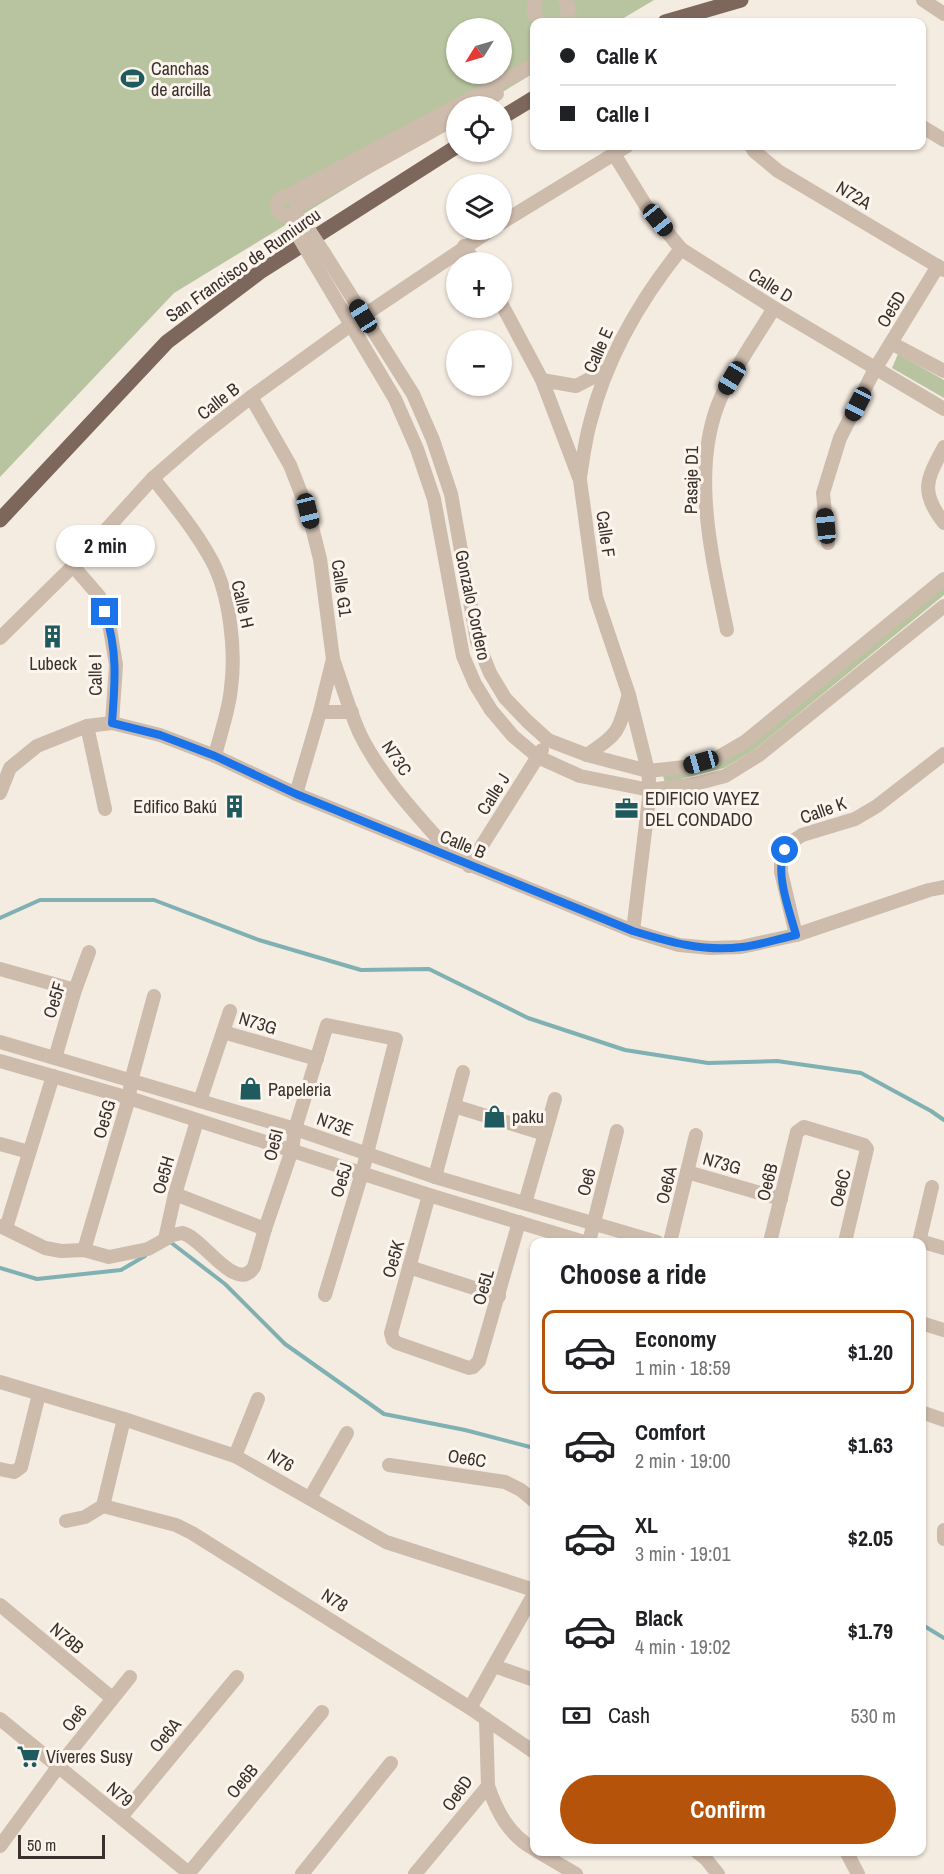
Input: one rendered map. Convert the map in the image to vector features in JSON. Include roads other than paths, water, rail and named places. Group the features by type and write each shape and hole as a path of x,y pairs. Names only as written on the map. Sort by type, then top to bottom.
{"main road":[{"path":"679,18 741,0"},
{"path":"512,111 530,100"},
{"name":"San Francisco de Rumiurcu","path":"0,520 167,342 260,272 446,153"}],"street":[{"path":"536,0 534,15 537,18"},
{"path":"565,0 569,10 568,18"},
{"path":"923,0 944,14"},
{"path":"446,122 382,152 280,198 277,206 280,213 296,216 382,152 530,67"},
{"path":"492,96 530,73"},
{"path":"926,129 944,140"},
{"path":"512,216 620,150"},
{"name":"N72A","path":"754,150 778,171 941,268"},
{"name":"Calle D","path":"614,154 646,206 681,249 774,308 944,409"},
{"name":"Gonzalo Cordero","path":"287,195 295,199 296,216 350,326 395,399 420,459 434,499 463,656 475,684 491,710 513,736 538,757 580,776 650,790 695,784 726,776 759,755 944,606"},
{"name":"Calle B","path":"0,638 73,566 153,478 199,438 251,397 363,316 474,240"},
{"path":"464,246 468,252"},
{"name":"Calle E","path":"580,480 590,423 607,370 628,327 656,280 681,249"},
{"name":"Gonzalo Cordero","path":"318,257 363,316 413,394 433,440 451,494 477,641 490,673 506,698 527,722 548,740 587,755 648,771 685,767 717,758 746,741 944,579"},
{"name":"Oe5D","path":"828,543 823,493 840,438 875,369 941,268"},
{"name":"Pasaje D1","path":"727,630 708,537 706,449 722,396 774,308"},
{"name":"Calle F","path":"509,318 542,380 580,480 596,597 629,695 648,771 650,790 633,931"},
{"path":"891,343 944,371"},
{"path":"542,380 576,386 607,370"},
{"name":"Calle G1","path":"251,397 290,465 308,511 320,559 333,659 296,794"},
{"path":"944,447 927,479 928,494 934,509 944,523"},
{"name":"Calle H","path":"153,478 197,536 214,564 223,593 232,640 231,689 215,756"},
{"name":"Calle I","path":"73,566 99,596 110,629 116,665 112,723"},
{"name":"N73C","path":"333,659 360,733 379,767 410,807 464,864"},
{"path":"587,755 613,736 620,726 629,695"},
{"path":"320,712 352,712"},
{"name":"Calle B","path":"0,793 10,768 37,746 87,726 112,723 160,735 215,756 296,794 464,864 633,931 679,945 711,948 741,947 796,935 944,887"},
{"path":"87,726 105,809"},
{"name":"Calle J","path":"464,864 548,740"},
{"name":"Calle K","path":"796,935 781,872 781,858 793,841 802,835 855,819 877,806 944,754"},
{"name":"Oe5F","path":"56,1058 75,990 89,952"},
{"path":"0,969 75,990"},
{"name":"Oe5G","path":"84,1250 129,1098 131,1081 154,996"},
{"path":"201,1101 230,1011"},
{"name":"Oe5J","path":"325,1295 362,1173 396,1040 327,1025"},
{"name":"Oe5I","path":"165,1239 182,1233 187,1234 234,1274 241,1276 251,1272 292,1150 295,1129 327,1025"},
{"name":"N73G","path":"223,1032 317,1059"},
{"name":"N73E","path":"0,1042 295,1129 435,1177 644,1238"},
{"name":"N73E","path":"0,1061 129,1098 429,1195 571,1238"},
{"path":"435,1177 463,1072"},
{"path":"53,1076 3,1227 45,1248 61,1251 84,1250 109,1257 148,1250 165,1239"},
{"path":"525,1203 555,1099"},
{"path":"454,1106 545,1134"},
{"name":"Oe5H","path":"165,1239 175,1194 197,1121"},
{"name":"Oe6C","path":"798,1130 804,1127 864,1145 868,1151 846,1238"},
{"name":"Oe6B","path":"771,1238 798,1130"},
{"name":"Oe6","path":"591,1238 617,1131"},
{"name":"Oe6A","path":"671,1238 696,1136"},
{"path":"0,1144 29,1152"},
{"name":"N73G","path":"687,1172 781,1199"},
{"path":"921,1238 932,1187"},
{"path":"175,1194 265,1229"},
{"name":"Oe5K","path":"429,1195 391,1333 393,1340 469,1368 479,1361"},
{"name":"Oe5L","path":"479,1361 519,1222"},
{"path":"926,1243 944,1248"},
{"path":"409,1267 499,1296"},
{"path":"926,1325 944,1330"},
{"name":"N76","path":"0,1382 124,1419 235,1456 386,1542 530,1591"},
{"path":"0,1469 14,1472 21,1467 39,1395"},
{"path":"235,1456 258,1399"},
{"path":"926,1414 944,1420"},
{"path":"66,1521 85,1517 103,1506 124,1419"},
{"path":"310,1498 347,1433"},
{"name":"Oe6C","path":"389,1465 505,1482 530,1498"},
{"name":"N78","path":"103,1506 176,1525 192,1533 471,1708 530,1749"},
{"path":"944,1530 944,1539"},
{"path":"471,1708 530,1599"},
{"name":"N78B","path":"0,1605 112,1698"},
{"path":"494,1666 530,1679"},
{"name":"Oe6","path":"0,1846 58,1767 130,1677"},
{"name":"Oe6A","path":"121,1817 237,1677"},
{"name":"Oe6B","path":"190,1873 322,1712"},
{"name":"N79","path":"0,1719 190,1873"},
{"name":"Oe6D","path":"415,1874 488,1786 486,1719"},
{"path":"302,1874 391,1763"},
{"path":"488,1786 504,1821 514,1834 530,1846"},
{"path":"545,1856 576,1874"},
{"path":"702,1856 718,1874"},
{"path":"849,1856 858,1874"}],"waterway":[{"path":"0,918 40,900 154,900 259,940 361,970 429,969 528,1018 625,1050 708,1063 777,1061 861,1073 944,1120"},
{"path":"169,1241 225,1284 285,1344 384,1414 465,1430 530,1447"},
{"path":"0,1268 37,1279 121,1270 145,1256"},
{"path":"926,1627 944,1638"}],"place":[{"name":"Canchas de arcilla","path":"133,78"},
{"name":"Lubeck","path":"53,637"},
{"name":"Edifico Bakú","path":"235,806"},
{"name":"EDIFICIO VAYEZ DEL CONDADO","path":"627,808"},
{"name":"Papeleria","path":"250,1089"},
{"name":"paku","path":"494,1116"},
{"name":"Víveres Susy","path":"28,1756"}]}
